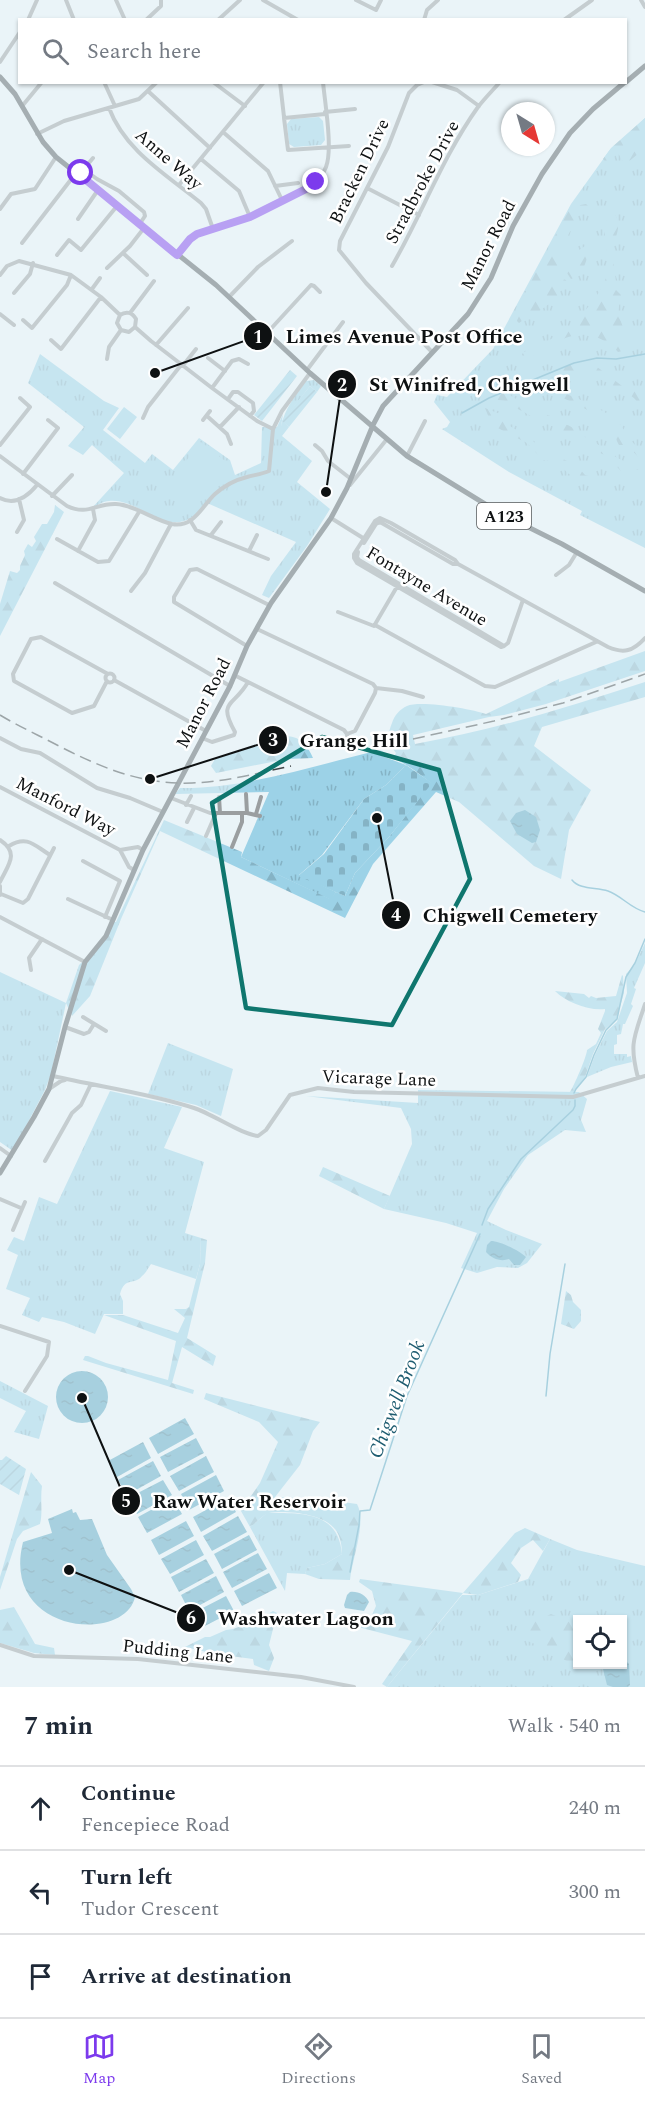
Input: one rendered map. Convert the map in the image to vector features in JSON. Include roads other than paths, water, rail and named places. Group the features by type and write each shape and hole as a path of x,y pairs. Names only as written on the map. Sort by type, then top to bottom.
{"main road":[{"name":"Manor Road","path":"627,80 645,66"},
{"name":"A123","path":"0,77 23,105 37,134 56,157 229,297 308,372 407,456 498,512 577,552 645,591"},
{"name":"Manor Road","path":"0,1173 49,1089 85,962 106,936 143,850 236,676 247,646 269,605 331,518 347,488 373,425 389,398 468,314 491,278 513,226 542,174 570,133 593,109 623,84"}],"street":[{"path":"29,18 37,0"},
{"path":"66,0 73,18"},
{"path":"116,0 124,18"},
{"path":"148,18 160,6 161,0"},
{"path":"220,18 240,0"},
{"path":"263,0 294,18"},
{"path":"356,0 376,10 381,0"},
{"path":"424,18 425,13 438,0"},
{"path":"567,18 592,0"},
{"path":"640,0 645,7"},
{"path":"0,62 18,35"},
{"path":"23,105 40,84"},
{"path":"105,84 115,107"},
{"path":"37,134 64,121 139,99 155,84"},
{"path":"216,84 245,106"},
{"path":"179,185 262,84"},
{"path":"280,84 288,150 349,146"},
{"path":"177,255 193,236 250,217 316,182 325,168 328,147 323,84"},
{"name":"Bracken Drive","path":"419,84 409,93 388,147 340,241 339,250 366,283 432,352"},
{"path":"438,84 456,90 479,106"},
{"name":"Stradbroke Drive","path":"392,266 438,174 479,106 498,84"},
{"path":"149,92 210,148"},
{"name":"Anne Way","path":"109,108 123,136 133,148 206,209 213,229"},
{"path":"284,118 355,109"},
{"path":"223,132 265,167 282,201"},
{"path":"0,209 12,194 35,189 56,157"},
{"path":"86,171 93,158"},
{"path":"201,159 239,191 250,217"},
{"path":"22,243 78,174 86,171"},
{"path":"86,171 119,191 144,212 145,216 142,227 123,253 106,268"},
{"path":"275,186 298,183"},
{"path":"367,188 419,215"},
{"path":"78,219 98,190"},
{"path":"57,255 69,240 81,250 117,206"},
{"path":"229,297 258,267 292,241"},
{"path":"123,253 147,275"},
{"path":"0,275 7,266 19,261 71,275 101,297 120,315"},
{"path":"14,293 30,274 33,263"},
{"path":"23,320 32,328 67,285 71,275"},
{"path":"92,290 100,279"},
{"path":"120,315 130,313 154,281"},
{"path":"267,333 311,285 320,292"},
{"path":"51,340 61,349 101,297"},
{"path":"156,345 188,308"},
{"path":"130,313 136,319 135,327 131,331"},
{"path":"0,314 14,325"},
{"path":"120,315 117,323 121,330 131,331 150,341 250,416 264,426 273,429"},
{"path":"0,456 52,496 75,510 116,504 128,506 171,524 190,520 196,517 215,494 226,485 269,471 273,429 282,411 343,322"},
{"path":"135,327 150,341"},
{"path":"107,359 110,346 121,330"},
{"path":"143,418 148,407 196,349"},
{"path":"208,358 225,371"},
{"path":"212,388 235,359 248,364"},
{"path":"228,399 233,392 238,392 254,406 250,416"},
{"path":"0,445 30,407 20,398"},
{"path":"220,428 238,407"},
{"path":"207,416 220,428 231,444"},
{"path":"23,474 58,428 48,420"},
{"path":"407,456 425,421"},
{"name":"Manor Road","path":"347,488 356,480 387,439"},
{"path":"315,445 328,461 351,478"},
{"path":"52,496 72,475"},
{"path":"0,498 8,501 19,499 30,494 37,485"},
{"path":"17,532 24,520 19,499"},
{"path":"78,551 95,520 93,509"},
{"path":"57,539 98,562 109,561 139,512"},
{"path":"331,518 365,539 375,520 380,518 453,564 458,564 596,642 620,652 636,648 645,638"},
{"path":"190,520 196,530 268,559"},
{"path":"210,536 221,522"},
{"path":"131,591 145,573 171,524"},
{"path":"249,551 258,535"},
{"name":"Fontayne Avenue","path":"365,539 354,554 354,558 364,566 503,646 508,643 523,600"},
{"path":"556,575 568,565 577,552"},
{"path":"247,646 174,602 174,597 190,570 197,569 269,605"},
{"path":"55,583 230,686"},
{"path":"374,626 398,586"},
{"path":"338,612 374,626 485,686 495,687 596,642"},
{"path":"256,628 315,655 373,684 376,688 402,691 423,698"},
{"path":"108,674 107,681 94,706 72,713 14,681 12,674 32,639 41,637 113,675 114,680"},
{"path":"236,676 344,730 347,734 348,748"},
{"path":"107,681 114,680 206,731"},
{"path":"202,738 212,742 234,735 236,732 226,712 234,698 248,682"},
{"path":"347,734 355,731 376,688"},
{"path":"0,738 21,749 40,753 97,788 130,798 163,812"},
{"name":"Manford Way","path":"0,788 120,850 129,867 135,870"},
{"path":"232,847 242,822 246,794"},
{"path":"186,805 190,796"},
{"path":"206,836 218,813 219,796"},
{"path":"171,798 194,808 218,813 258,815 261,797"},
{"path":"187,822 194,808"},
{"path":"0,840 9,846 11,859 0,884 1,895 23,903 28,899 54,848"},
{"path":"9,846 19,840 25,840 50,855"},
{"name":"Manford Way","path":"120,850 138,847 143,850"},
{"path":"83,861 120,881 105,916"},
{"path":"68,899 113,920"},
{"path":"0,917 85,962"},
{"path":"22,958 29,958 34,954 42,939"},
{"path":"29,958 31,970"},
{"path":"638,1078 632,1055 633,1042 645,1004"},
{"path":"83,1017 106,1031"},
{"path":"65,1027 84,1034 89,1032 94,1024"},
{"name":"Vicarage Lane","path":"53,1076 195,1108 219,1117 243,1132 258,1136 266,1130 290,1095 318,1088 354,1092 573,1097 645,1076"},
{"path":"49,1089 61,1081 69,1080"},
{"path":"45,1161 72,1113 81,1105 91,1084"},
{"path":"0,1148 12,1156"},
{"path":"0,1199 21,1208"},
{"path":"13,1230 25,1202"},
{"path":"0,1326 49,1342 47,1356 25,1390"},
{"name":"Pudding Lane","path":"0,1645 34,1656 138,1659 301,1677 354,1687"}],"water":[{"path":"525,810 536,817 540,830 536,842 532,843 517,834 510,821 516,813"},
{"path":"491,1241 510,1247 526,1257 520,1265 514,1265 509,1259 494,1258 486,1252 487,1245"},
{"path":"82,1371 92,1373 100,1379 106,1387 108,1397 106,1407 100,1415 92,1421 82,1423 72,1421 64,1415 58,1407 56,1397 58,1387 64,1379 72,1373"},
{"path":"185,1418 194,1434 158,1454 149,1438"},
{"path":"196,1438 204,1453 168,1472 160,1457"},
{"path":"143,1442 151,1458 117,1477 108,1461"},
{"path":"206,1456 214,1472 179,1491 170,1476"},
{"path":"153,1461 161,1476 127,1495 118,1480"},
{"path":"216,1475 224,1491 189,1510 181,1494"},
{"path":"163,1480 172,1495 137,1514 128,1498"},
{"path":"173,1498 182,1514 147,1533 138,1517"},
{"path":"228,1498 236,1512 201,1532 193,1517"},
{"path":"72,1509 80,1520 92,1519 107,1555 135,1597 126,1612 110,1621 89,1625 67,1622 46,1612 29,1596 21,1573 23,1542 52,1533 48,1519"},
{"path":"238,1516 247,1532 212,1551 203,1536"},
{"path":"186,1521 194,1536 159,1555 151,1540"},
{"path":"249,1535 257,1550 222,1569 214,1554"},
{"path":"196,1540 204,1555 170,1574 161,1559"},
{"path":"258,1553 267,1569 232,1588 223,1572"},
{"path":"206,1559 214,1573 179,1592 171,1577"},
{"path":"269,1573 277,1588 242,1606 234,1591"},
{"path":"216,1576 224,1592 189,1611 181,1595"},
{"path":"350,1592 366,1597 369,1602 364,1611 345,1608 347,1595"},
{"path":"226,1596 234,1611 199,1629 191,1614"},
{"path":"627,1662 630,1685 613,1687 607,1685 603,1669 627,1669"}],"waterway":[{"path":"462,413 489,398 574,363 597,358 616,359 645,354"},
{"path":"572,880 584,887 613,893 645,912"},
{"name":"Chigwell Brook","path":"574,1093 586,1077 606,1030 617,1019 626,977 645,939"},
{"name":"Chigwell Brook","path":"482,1225 488,1209 521,1159 573,1110 575,1100"},
{"name":"Chigwell Brook","path":"350,1572 360,1511 370,1510 407,1396 480,1234"},
{"path":"546,1396 550,1354 565,1264"}],"railway":[{"path":"413,739 563,703 645,674"},
{"path":"0,715 105,767 155,781 173,783 217,781 291,766"}],"place":[{"name":"Limes Avenue Post Office","path":"155,373"},
{"name":"St Winifred, Chigwell","path":"326,492"},
{"name":"Grange Hill","path":"150,779"},
{"name":"Chigwell Cemetery","path":"377,818"},
{"name":"Raw Water Reservoir","path":"82,1398"},
{"name":"Washwater Lagoon","path":"69,1570"}]}
